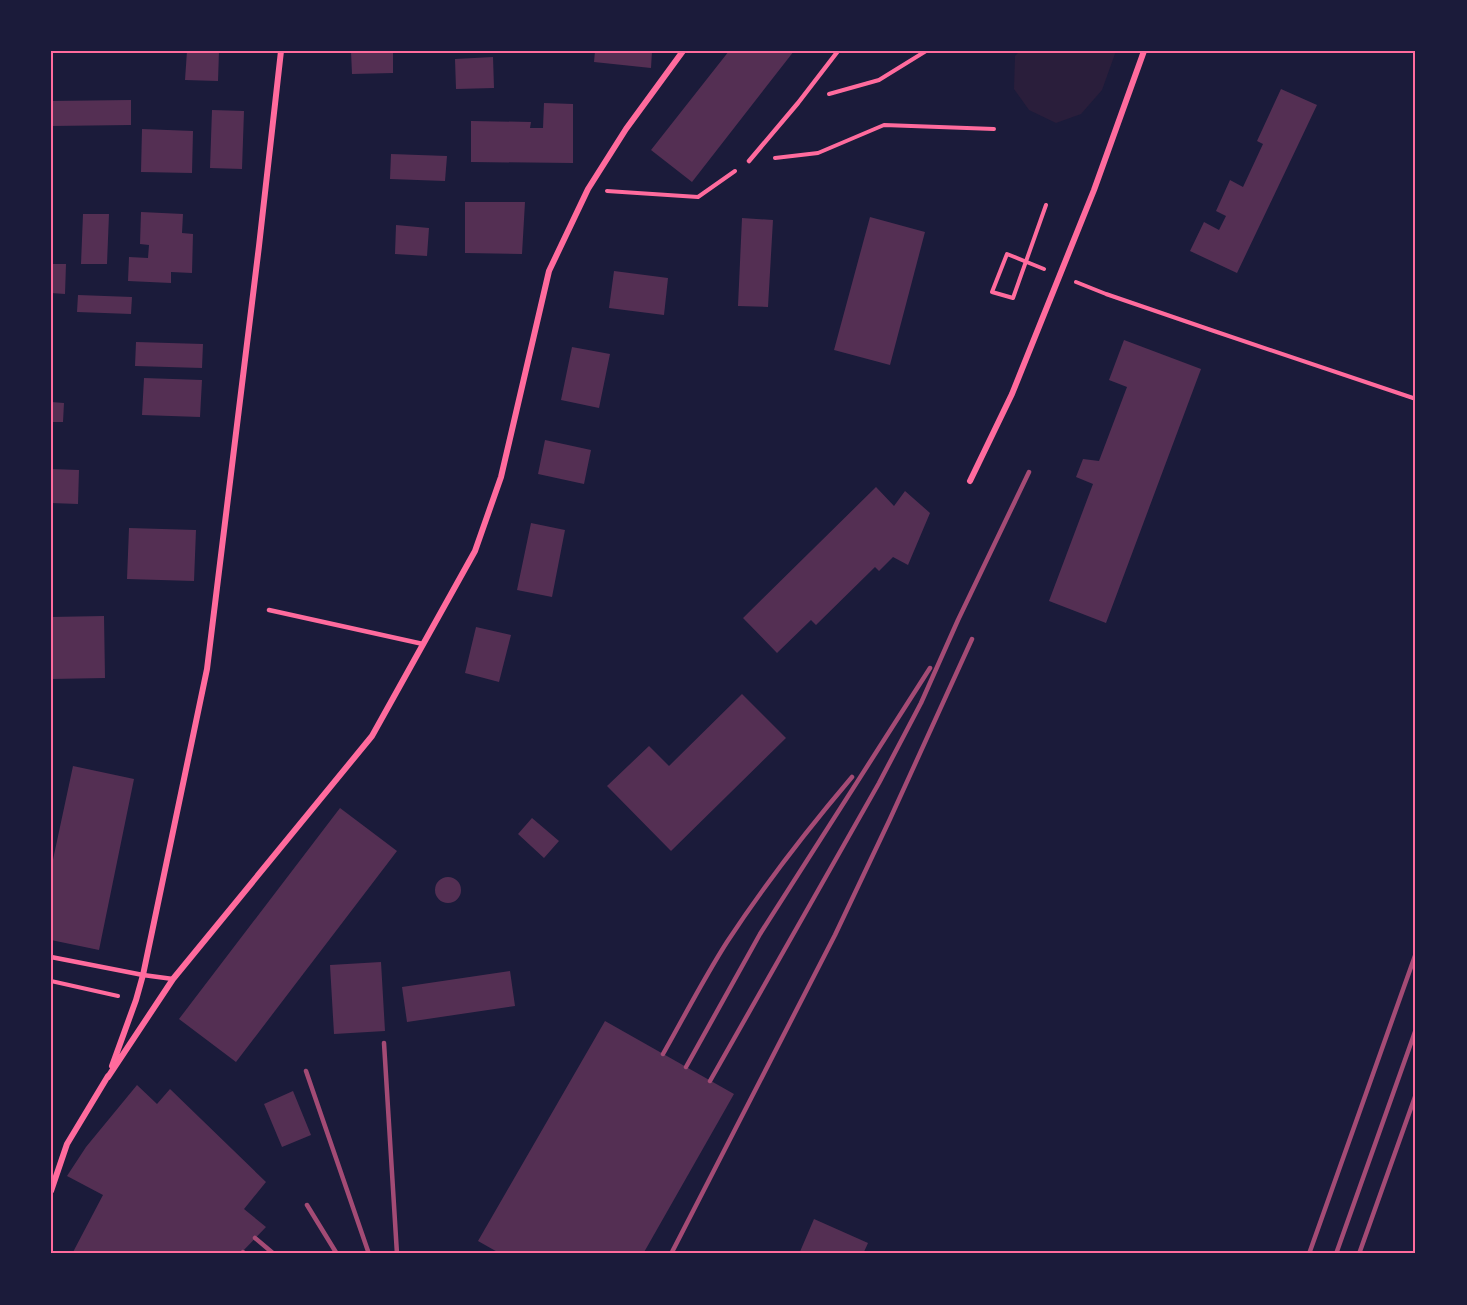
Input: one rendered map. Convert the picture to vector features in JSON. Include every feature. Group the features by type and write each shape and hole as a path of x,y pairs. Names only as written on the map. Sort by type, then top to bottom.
{"street":[{"path":"108,1077 143,975 207,669 258,257 280,51"},
{"path":"51,1191 67,1143 173,979 372,736 475,551 501,477 549,271 588,189 626,129 683,51"},
{"path":"970,481 1012,394 1094,190 1144,51"}],"lane":[{"path":"749,161 838,51"},
{"path":"269,610 423,644"},
{"path":"51,957 173,979"}],"path":[{"path":"798,103 879,80 926,51"},
{"path":"588,189 698,197 749,161 818,153 884,125 994,129"},
{"path":"1046,205 1013,298 992,292 1007,254 1051,272"},
{"path":"1073,281 1416,399"},
{"path":"51,981 136,999"}],"shaded area":[{"path":"1020,51 1116,51 1102,90 1081,114 1056,123 1029,110 1014,89 1015,56"}],"building":[{"path":"187,51 219,51 218,81 185,80"},
{"path":"351,51 393,51 393,73 352,74"},
{"path":"595,51 652,51 651,68 594,62"},
{"path":"729,51 794,51 692,182 651,150"},
{"path":"493,57 494,88 456,89 455,59"},
{"path":"1281,89 1317,105 1237,273 1190,251 1204,222 1219,230 1226,216 1216,211 1230,180 1243,187 1263,144 1257,141"},
{"path":"131,100 131,125 51,126 51,101"},
{"path":"544,103 573,104 573,163 471,162 471,121 531,122 530,128 543,128"},
{"path":"212,110 244,111 242,169 210,168"},
{"path":"142,129 193,131 192,173 141,172"},
{"path":"391,154 447,156 445,181 390,179"},
{"path":"465,202 525,202 522,254 465,253"},
{"path":"141,212 183,214 182,233 193,234 192,273 171,272 171,283 128,281 129,257 148,258 149,245 140,244"},
{"path":"83,214 109,214 107,264 81,264"},
{"path":"870,217 925,232 890,365 834,350"},
{"path":"742,218 773,220 768,307 738,306"},
{"path":"396,225 429,228 427,256 395,254"},
{"path":"51,264 66,264 65,294 51,293"},
{"path":"614,271 668,278 664,315 609,308"},
{"path":"78,295 132,297 131,314 77,312"},
{"path":"1124,340 1201,369 1106,623 1049,601 1093,484 1076,477 1083,459 1099,461 1127,387 1109,380"},
{"path":"136,342 203,344 202,368 135,366"},
{"path":"572,347 610,354 599,408 561,400"},
{"path":"144,378 202,380 200,417 142,415"},
{"path":"51,402 64,403 63,422 51,422"},
{"path":"545,440 591,450 584,484 538,474"},
{"path":"51,469 79,470 78,504 51,503"},
{"path":"876,487 894,506 905,491 930,513 908,565 893,557 879,571 875,567 816,625 811,620 777,653 743,618"},
{"path":"531,523 565,530 552,597 517,590"},
{"path":"129,528 196,530 194,581 127,579"},
{"path":"104,616 105,678 51,679 51,617"},
{"path":"476,627 511,635 499,682 465,673"},
{"path":"742,694 786,738 671,851 607,786 649,746 669,766"},
{"path":"73,766 134,779 99,950 51,940 51,869"},
{"path":"340,808 397,851 236,1062 179,1019"},
{"path":"532,818 559,841 544,858 518,834"},
{"path":"448,877 457,881 461,890 457,899 448,903 439,899 435,890 439,881"},
{"path":"381,962 385,1031 334,1034 330,965"},
{"path":"510,971 515,1006 407,1022 402,987"},
{"path":"605,1021 734,1094 643,1254 501,1254 478,1241"},
{"path":"137,1085 157,1104 170,1089 266,1182 244,1209 266,1227 240,1254 72,1254 103,1195 67,1176 86,1147"},
{"path":"293,1091 311,1135 282,1147 264,1104"},
{"path":"814,1219 868,1243 863,1254 799,1254"}],"railway":[{"path":"710,1081 879,783 921,703 1029,472"},
{"path":"671,1254 835,935 972,639"},
{"path":"686,1067 760,934 930,668"},
{"path":"663,1054 710,969 741,920 852,777"},
{"path":"1309,1254 1416,953"},
{"path":"1336,1254 1416,1029"},
{"path":"384,1043 397,1254"},
{"path":"306,1071 369,1254"},
{"path":"1359,1254 1416,1094"},
{"path":"307,1205 337,1254"},
{"path":"255,1238 274,1254"}]}
